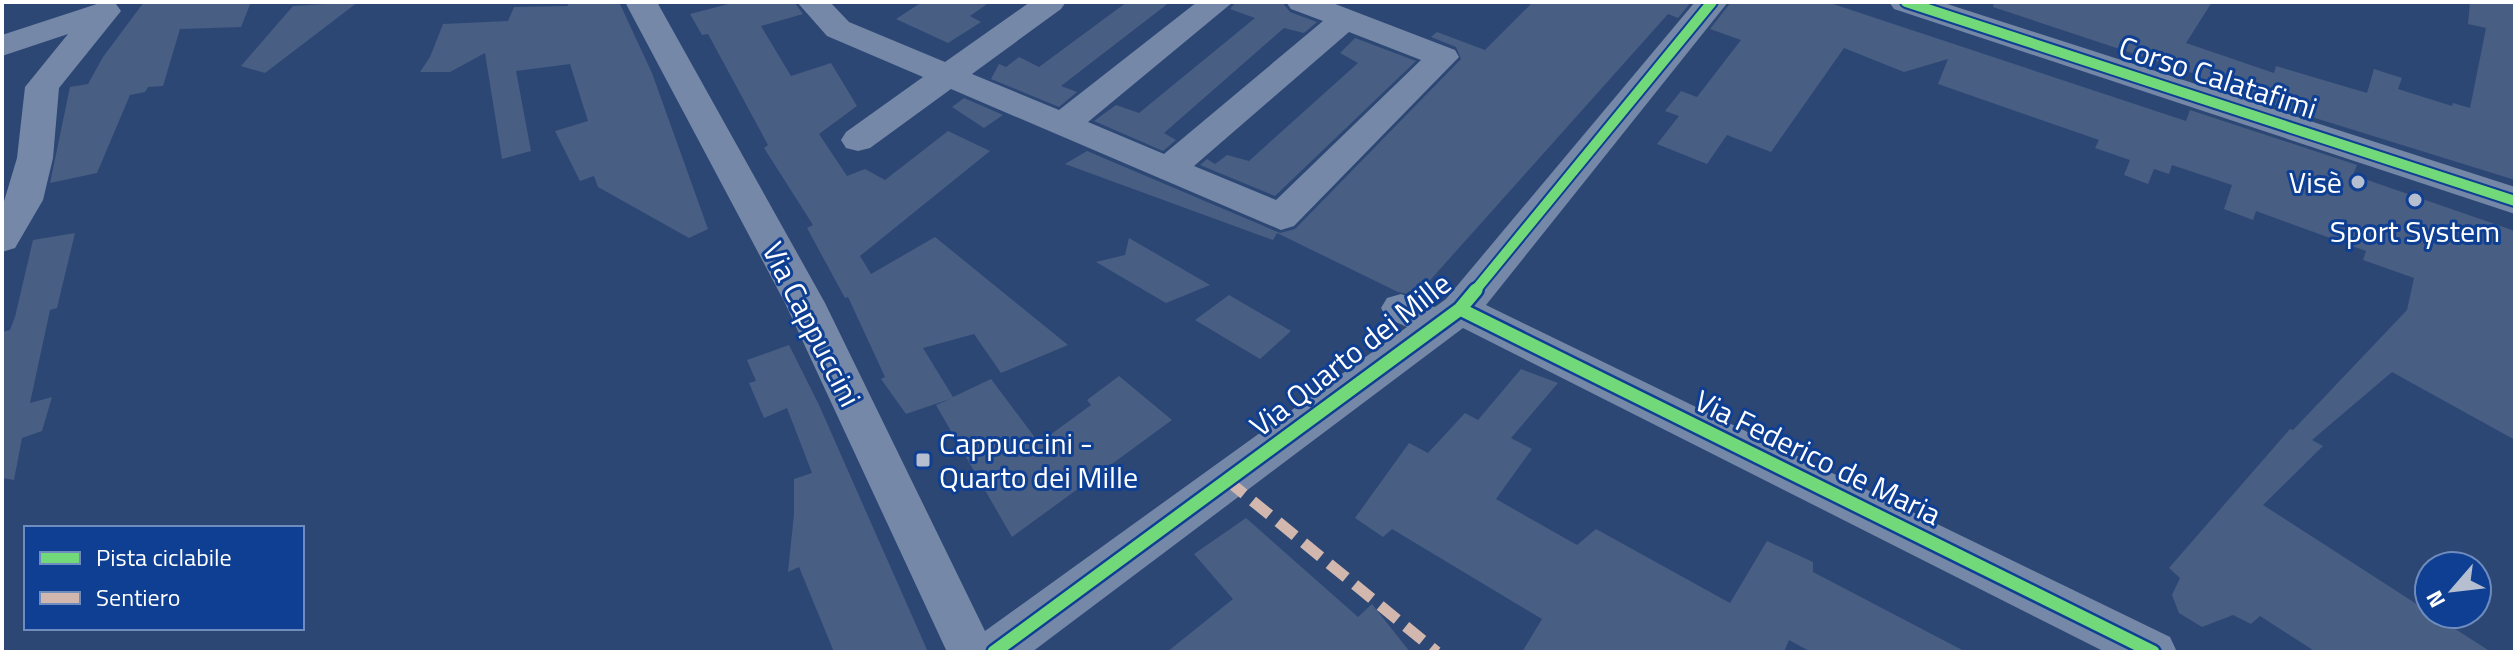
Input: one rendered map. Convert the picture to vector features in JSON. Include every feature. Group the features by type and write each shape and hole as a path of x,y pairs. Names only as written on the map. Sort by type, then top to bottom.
{"main road":[{"name":"Corso Calatafimi","path":"1906,2 2515,201"}],"street":[{"path":"813,2 838,29 1281,217 1443,57 1302,2"},
{"path":"858,140 1050,2"},
{"path":"1063,124 1217,2"},
{"name":"Via Quarto dei Mille","path":"994,652 1449,317 1712,2"},
{"path":"2,46 115,7"},
{"path":"2,239 25,200 35,158 42,87 115,7"},
{"name":"Via Cappuccini","path":"656,9 805,303 971,652"},
{"path":"1168,169 1345,19"},
{"path":"2,59 13,63 42,87"},
{"name":"Via Federico de Maria","path":"1401,308 1449,317 2153,652"}],"building":[{"path":"144,2 251,2 241,27 180,29 163,86 148,87 145,92 130,95 97,173 50,183 70,87 88,84 103,57"},
{"path":"358,2 265,73 241,66 293,6"},
{"path":"567,2 619,2 652,73 708,229 689,238 598,187 594,176 580,181 555,131 588,121 570,64 516,71 531,151 502,159 485,53 450,72 420,72 430,57 443,24 508,21 514,7 568,6"},
{"path":"736,2 794,2 803,14 761,26 791,76 831,63 857,106 819,134 847,176 865,169 885,180 948,131 990,151 860,256 871,274 935,237 1068,345 1001,373 974,334 923,348 953,397 991,379 1039,443 1091,405 1087,400 1119,376 1172,420 1012,537 936,405 950,399 906,414 881,379 885,377 848,297 845,298 807,228 813,225 764,148 768,145 708,34 702,35 690,14"},
{"path":"922,2 990,2 970,16 981,22 948,43 896,19"},
{"path":"1127,2 1170,2 1061,86 1077,92 1059,107 991,79 999,64 1006,67 1019,57 1039,67"},
{"path":"1236,2 1282,2 1290,12 1317,22 1304,33 1284,28 1164,133 1176,140 1163,151 1094,121 1116,105 1139,113 1255,18 1230,9"},
{"path":"1533,2 1691,2 1678,18 1668,14 1416,296 1398,292 1277,233 1273,240 1065,164 1087,151 1280,233 1295,229 1461,59 1456,47 1431,37 1437,32 1485,50"},
{"path":"1731,2 1827,2 2186,121 2190,110 2357,165 2353,175 2515,231 2515,440 2392,372 2312,440 2323,446 2263,505 2413,602 2413,630 2457,630 2491,652 2316,652 2260,616 2251,624 2233,615 2202,627 2179,613 2172,595 2180,578 2169,568 2290,429 2293,430 2407,310 2414,278 2363,260 2366,251 2256,211 2253,220 2224,209 2232,185 2172,165 2169,174 2154,169 2148,184 2124,175 2130,160 2095,148 2099,140 1938,84 1948,59 1904,72 1844,48 1771,152 1727,135 1707,164 1657,144 1679,116 1665,111 1681,91 1697,97 1741,40 1710,29"},
{"path":"1994,2 2212,2 2186,43 2274,73 2276,66 2367,93 2374,69 2402,78 2398,89 2452,106 2453,103 2470,108 2486,28 2468,24 2470,2 2515,2 2515,180 2199,82 2201,76 1993,7"},
{"path":"1355,38 1416,61 1275,196 1200,165 1207,159 1215,164 1227,155 1249,161 1358,63 1340,53"},
{"path":"964,98 1003,115 984,128 952,107"},
{"path":"75,233 57,308 50,310 30,403 52,397 42,431 22,438 14,480 2,478 2,332 10,330 15,317 33,240"},
{"path":"1129,238 1210,285 1166,303 1096,262 1125,255"},
{"path":"1229,295 1291,331 1260,359 1195,320"},
{"path":"789,345 819,405 928,652 834,652 799,567 788,572 794,479 812,473 787,408 764,418 749,383 756,381 747,360"},
{"path":"1521,369 1558,383 1511,438 1532,449 1496,499 1577,545 1596,529 1730,603 1767,541 1813,562 1813,572 1966,652 1811,652 1789,640 1784,652 1522,652 1542,619 1392,529 1383,537 1355,518 1409,443 1428,453 1465,413 1478,420"},
{"path":"1246,518 1358,617 1372,604 1410,652 1167,652 1233,599 1194,554"}],"marked path":[{"path":"1227,480 1437,652"}],"cycle path":[{"path":"994,652 1460,309 1712,2"},
{"path":"1906,2 2515,201"},
{"path":"1460,309 2153,652"}],"place":[{"name":"Visè","path":"2358,182"},
{"name":"Sport System","path":"2415,200"},
{"name":"Cappuccini - Quarto dei Mille","path":"923,460"}]}
